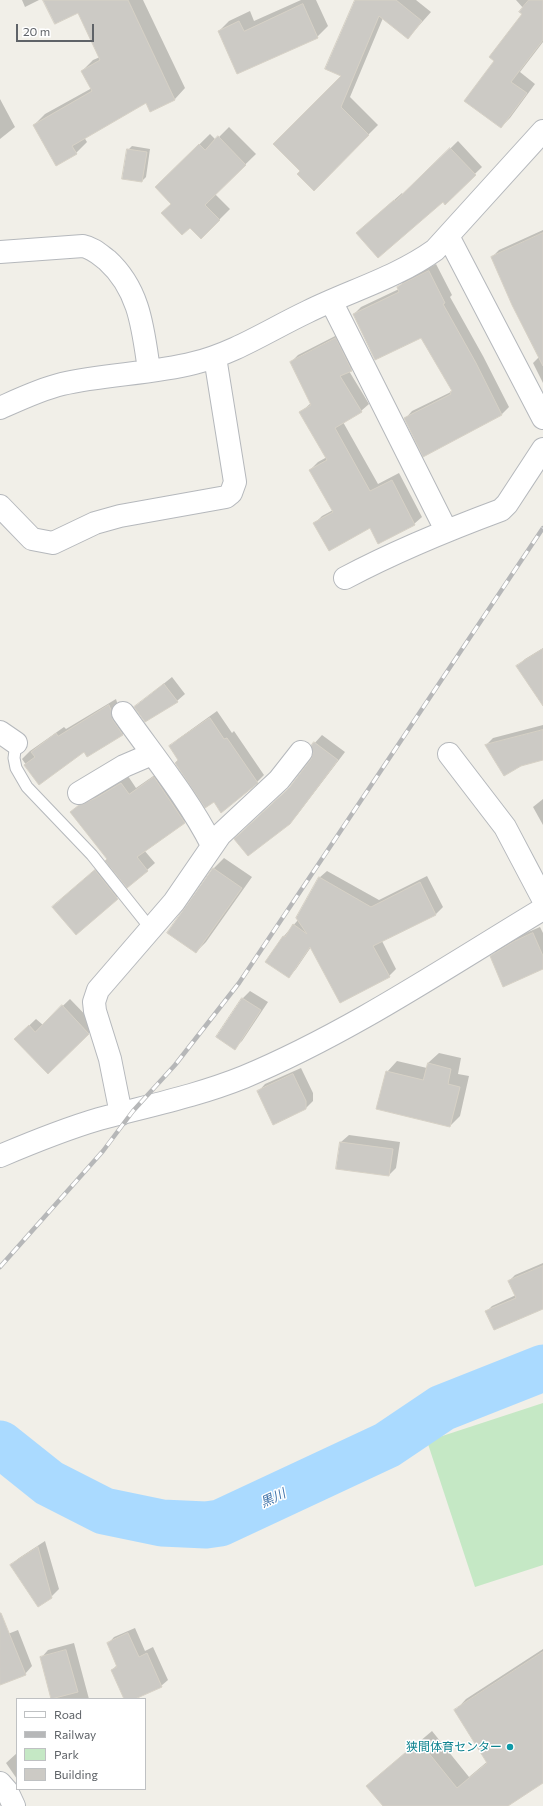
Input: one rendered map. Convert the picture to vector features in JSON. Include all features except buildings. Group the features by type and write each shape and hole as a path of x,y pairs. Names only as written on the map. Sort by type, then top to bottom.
{"street":[{"path":"0,408 21,398 61,384 193,363 227,353 308,311 395,274 421,261 435,250 543,131"},
{"path":"448,236 543,418"},
{"path":"0,252 83,246 90,247 112,265 122,277 135,301 141,317 149,370"},
{"path":"331,301 446,530"},
{"path":"0,506 32,539 53,543 95,523 120,516 226,497 231,493 235,482 215,357"},
{"path":"344,578 390,554 446,530 501,510 507,504 543,449"},
{"path":"123,713 196,815 212,846"},
{"path":"121,1114 110,1059 95,1011 94,1002 98,990 152,929 185,887 220,834 280,780 302,752"},
{"path":"79,792 124,766 152,754"},
{"path":"449,754 505,827 543,899"},
{"path":"0,1156 65,1130 201,1092 242,1078 284,1059 359,1019 543,909"},
{"path":"0,1783 7,1792 14,1806"}],"lane":[{"path":"8,738 16,768 27,787 92,855 152,929"}],"green space":[{"path":"543,1403 543,1565 475,1587 427,1441"}],"waterway":[{"name":"黒川","path":"0,1444 49,1483 104,1511 162,1523 206,1525 220,1523 387,1445 442,1408 543,1368"}],"railway":[{"path":"0,1267 103,1151 133,1111 175,1065 239,983 543,528"}],"place":[{"name":"狭間体育センター","path":"510,1747"}]}
